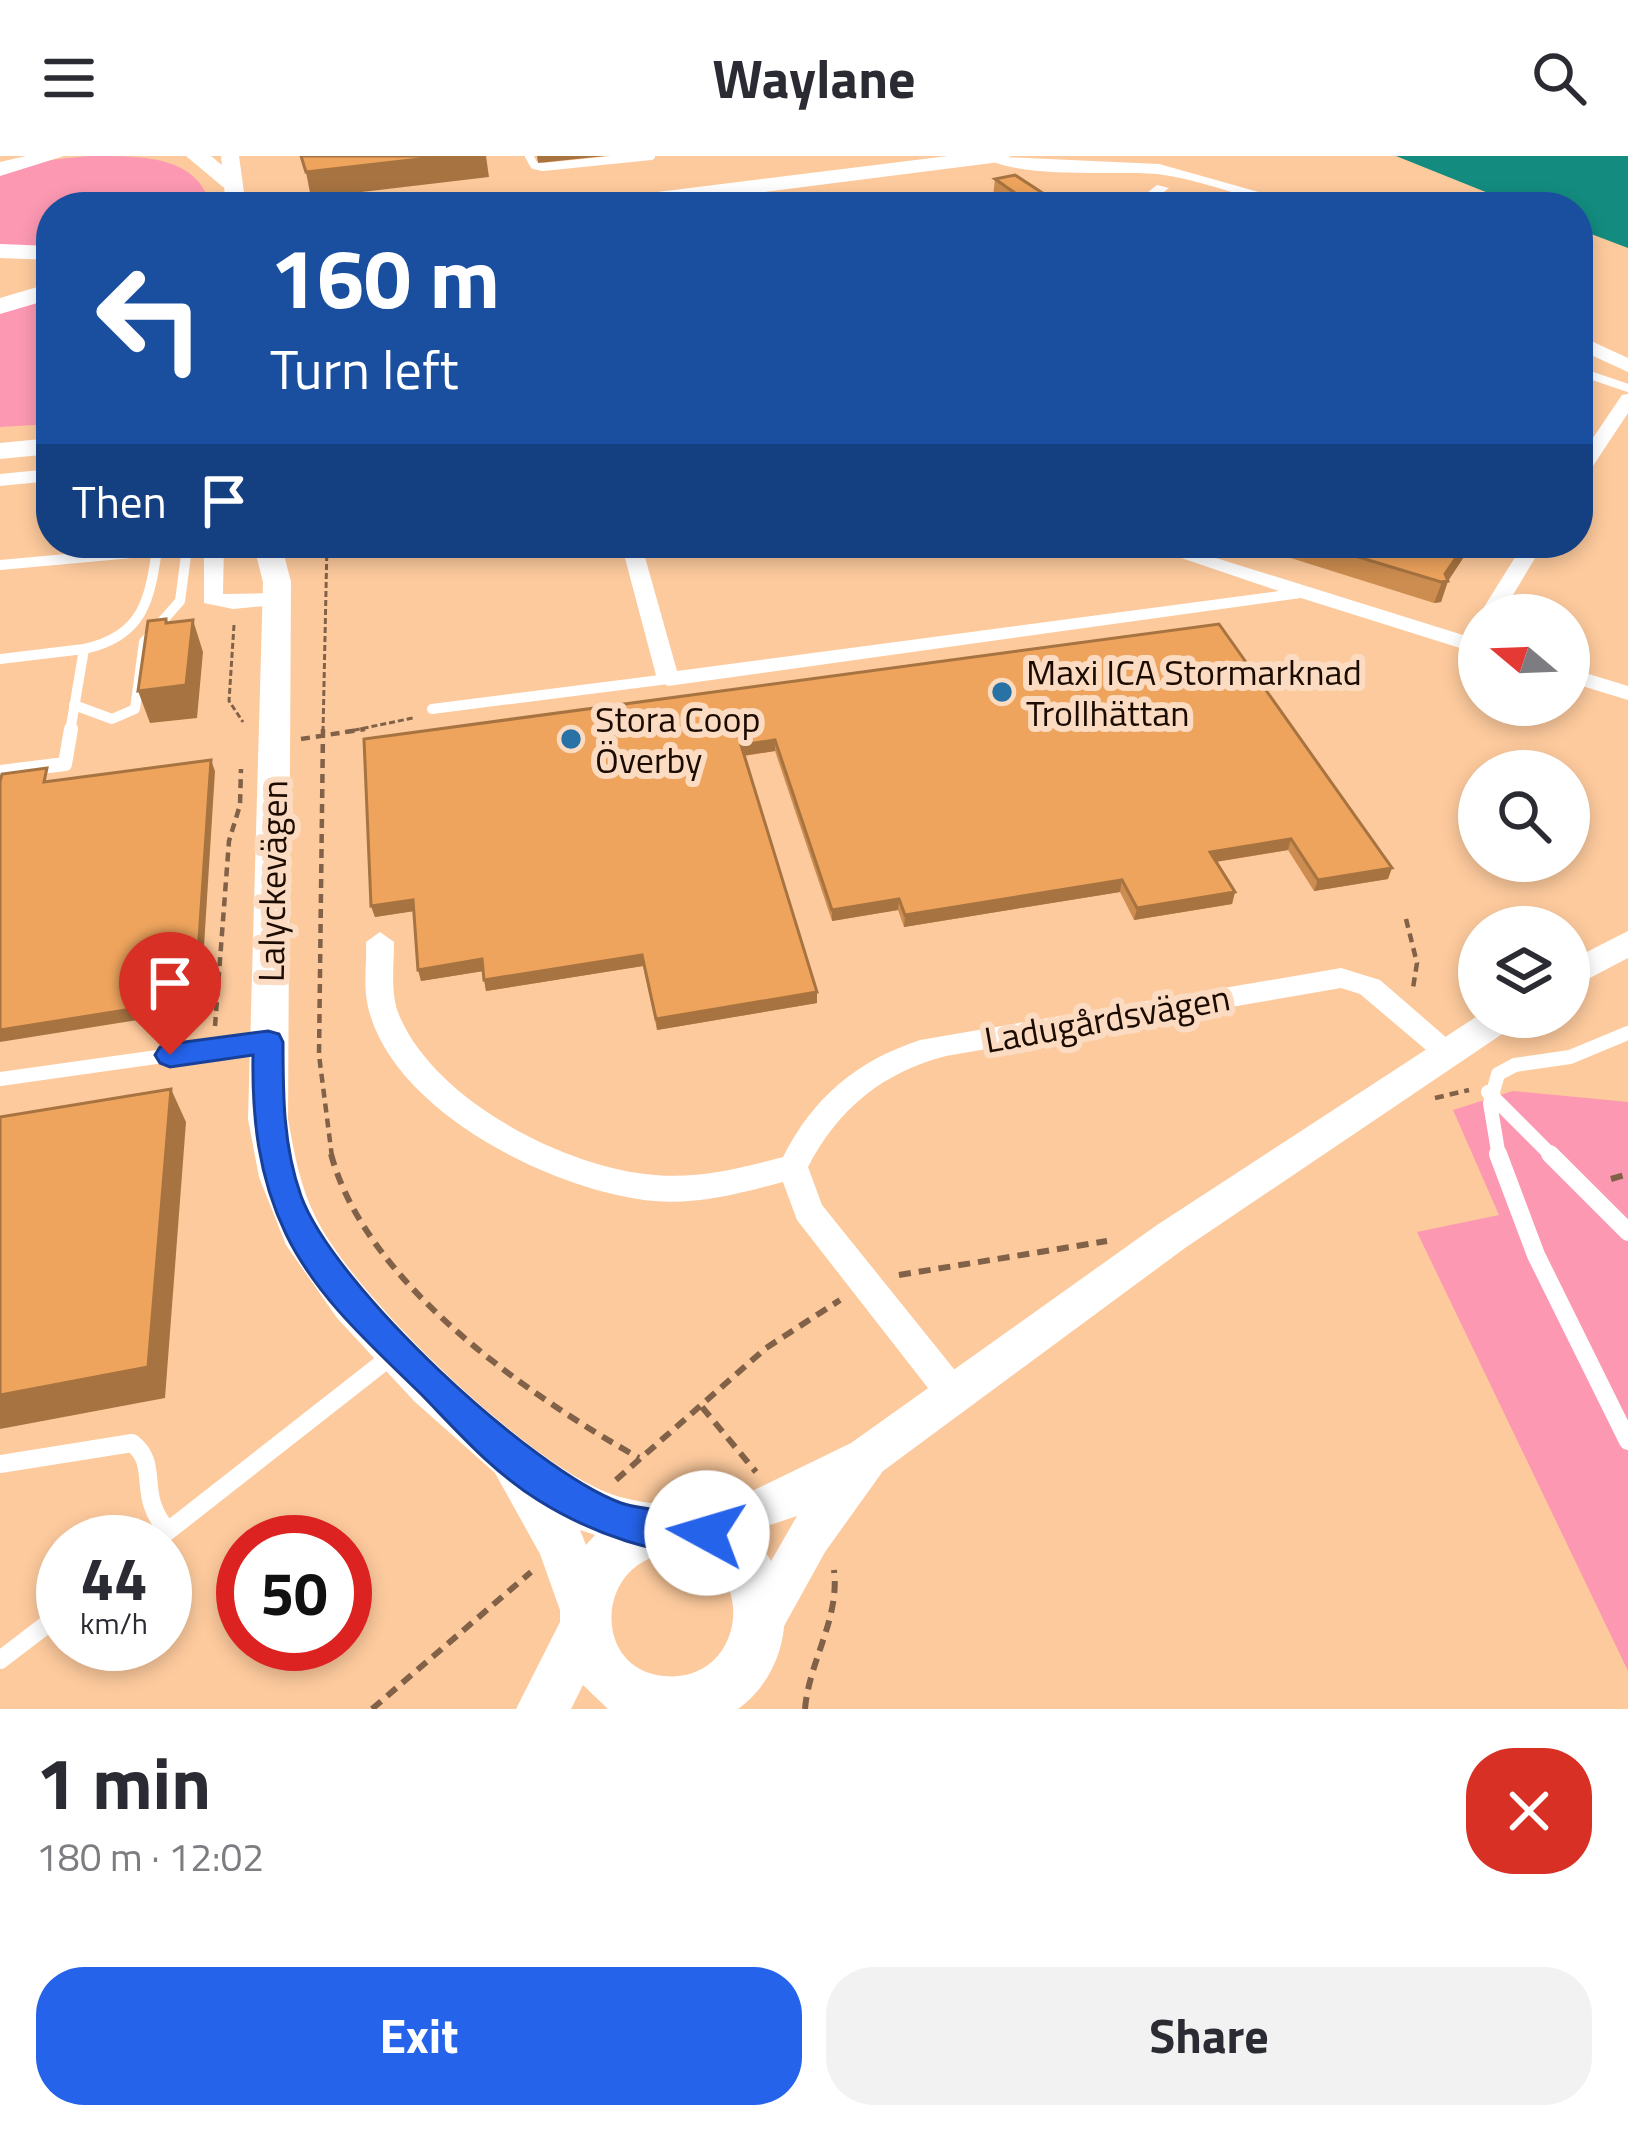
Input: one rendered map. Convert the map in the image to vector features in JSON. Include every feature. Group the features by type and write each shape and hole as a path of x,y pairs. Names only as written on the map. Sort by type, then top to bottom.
{"highway":[{"path":"0,165 18,156"},
{"path":"0,165 52,156"},
{"path":"197,156 226,166"},
{"path":"712,192 1000,156"},
{"path":"0,251 36,252"},
{"path":"0,281 36,277"},
{"path":"0,306 36,295"}],"main road":[{"path":"0,439 36,435"},
{"path":"0,451 36,447"},
{"path":"263,594 266,558"},
{"path":"263,594 284,558"},
{"name":"Lalyckevägen","path":"263,594 259,745 268,1119 284,1193 346,1298 575,1525 586,1618"},
{"path":"575,1525 675,1530 721,1540 744,1560 758,1589 760,1622 750,1653 730,1680 702,1698 645,1706 623,1692 601,1670 586,1618"},
{"path":"543,1709 586,1618 597,1579 616,1552 675,1530"}],"street":[{"path":"990,156 1241,192"},
{"path":"1131,178 1133,192"},
{"path":"1158,192 1171,183"},
{"path":"1593,348 1628,366"},
{"path":"1593,452 1628,399"},
{"path":"0,480 36,476"},
{"path":"213,558 212,598 263,594"},
{"path":"635,558 668,679 1292,596 1298,590"},
{"path":"1195,558 1458,636"},
{"path":"1503,594 1525,558"},
{"path":"1590,681 1628,693"},
{"path":"380,941 383,1011 401,1048 483,1124 574,1170 654,1188 699,1187 793,1168 808,1210 954,1395"},
{"path":"1590,965 1628,943"},
{"name":"Ladugårdsvägen","path":"793,1168 808,1133 843,1095 908,1052 1341,978 1370,987 1448,1052"},
{"path":"675,1530 734,1521 870,1458 1298,1146 1470,1038"},
{"path":"760,1622 820,1520 870,1458"}],"lane":[{"path":"529,156 534,165 543,167 651,156"},
{"path":"1593,376 1628,388"},
{"path":"0,565 55,558"},
{"path":"0,659 119,640 149,604 155,558"},
{"path":"74,705 112,719 135,709 144,642 180,602 186,558"},
{"path":"0,772 64,764 84,649"},
{"path":"432,709 668,679"},
{"path":"1628,1033 1552,1062 1513,1065 1499,1071 1488,1093 1501,1175 1628,1441"},
{"path":"0,1079 268,1042"},
{"path":"1488,1093 1628,1232"},
{"path":"189,1515 398,1351"},
{"path":"0,1464 133,1443 143,1449 150,1463 148,1502 153,1515"},
{"path":"0,1660 36,1633"}],"path":[{"path":"212,1049 229,841 259,745 229,701 263,594"},
{"path":"259,745 395,725 432,709"},
{"path":"372,1709 536,1568 639,1458 702,1407 764,1346 804,1317 884,1278 1091,1246 1116,1238"}],"shaded area":[{"path":"89,156 167,162 182,168 206,192 36,192 36,248 0,245 0,175 50,160"},
{"path":"36,301 36,425 0,427 0,312"},
{"path":"1513,1091 1628,1102 1628,1671 1417,1232 1499,1215 1453,1110"}],"water":[{"path":"1396,156 1628,156 1628,248 1593,235 1593,192 1486,192"}],"building":[{"path":"301,156 446,156 306,172"},
{"path":"1015,175 1041,192 1014,192 995,179"},
{"path":"1362,558 1456,558 1445,574 1448,581"},
{"path":"166,619 166,623 193,620 186,685 138,691 148,621"},
{"path":"1219,624 1392,868 1318,880 1291,839 1210,852 1235,892 1137,908 1122,880 905,915 899,899 832,910 775,740 741,745 817,992 656,1019 642,955 484,980 482,959 418,970 413,900 371,906 364,739"},
{"path":"211,760 195,999 0,1030 2,774 47,768 44,782"},
{"path":"171,1089 148,1367 0,1395 0,1117"}],"place":[{"name":"Maxi ICA Stormarknad Trollhättan","path":"1002,692"},
{"name":"Stora Coop Överby","path":"571,739"}],"route":[{"path":"170,1055 268,1042 272,1151 301,1231 346,1298 505,1454 552,1488 617,1520 659,1530 707,1533"}]}
